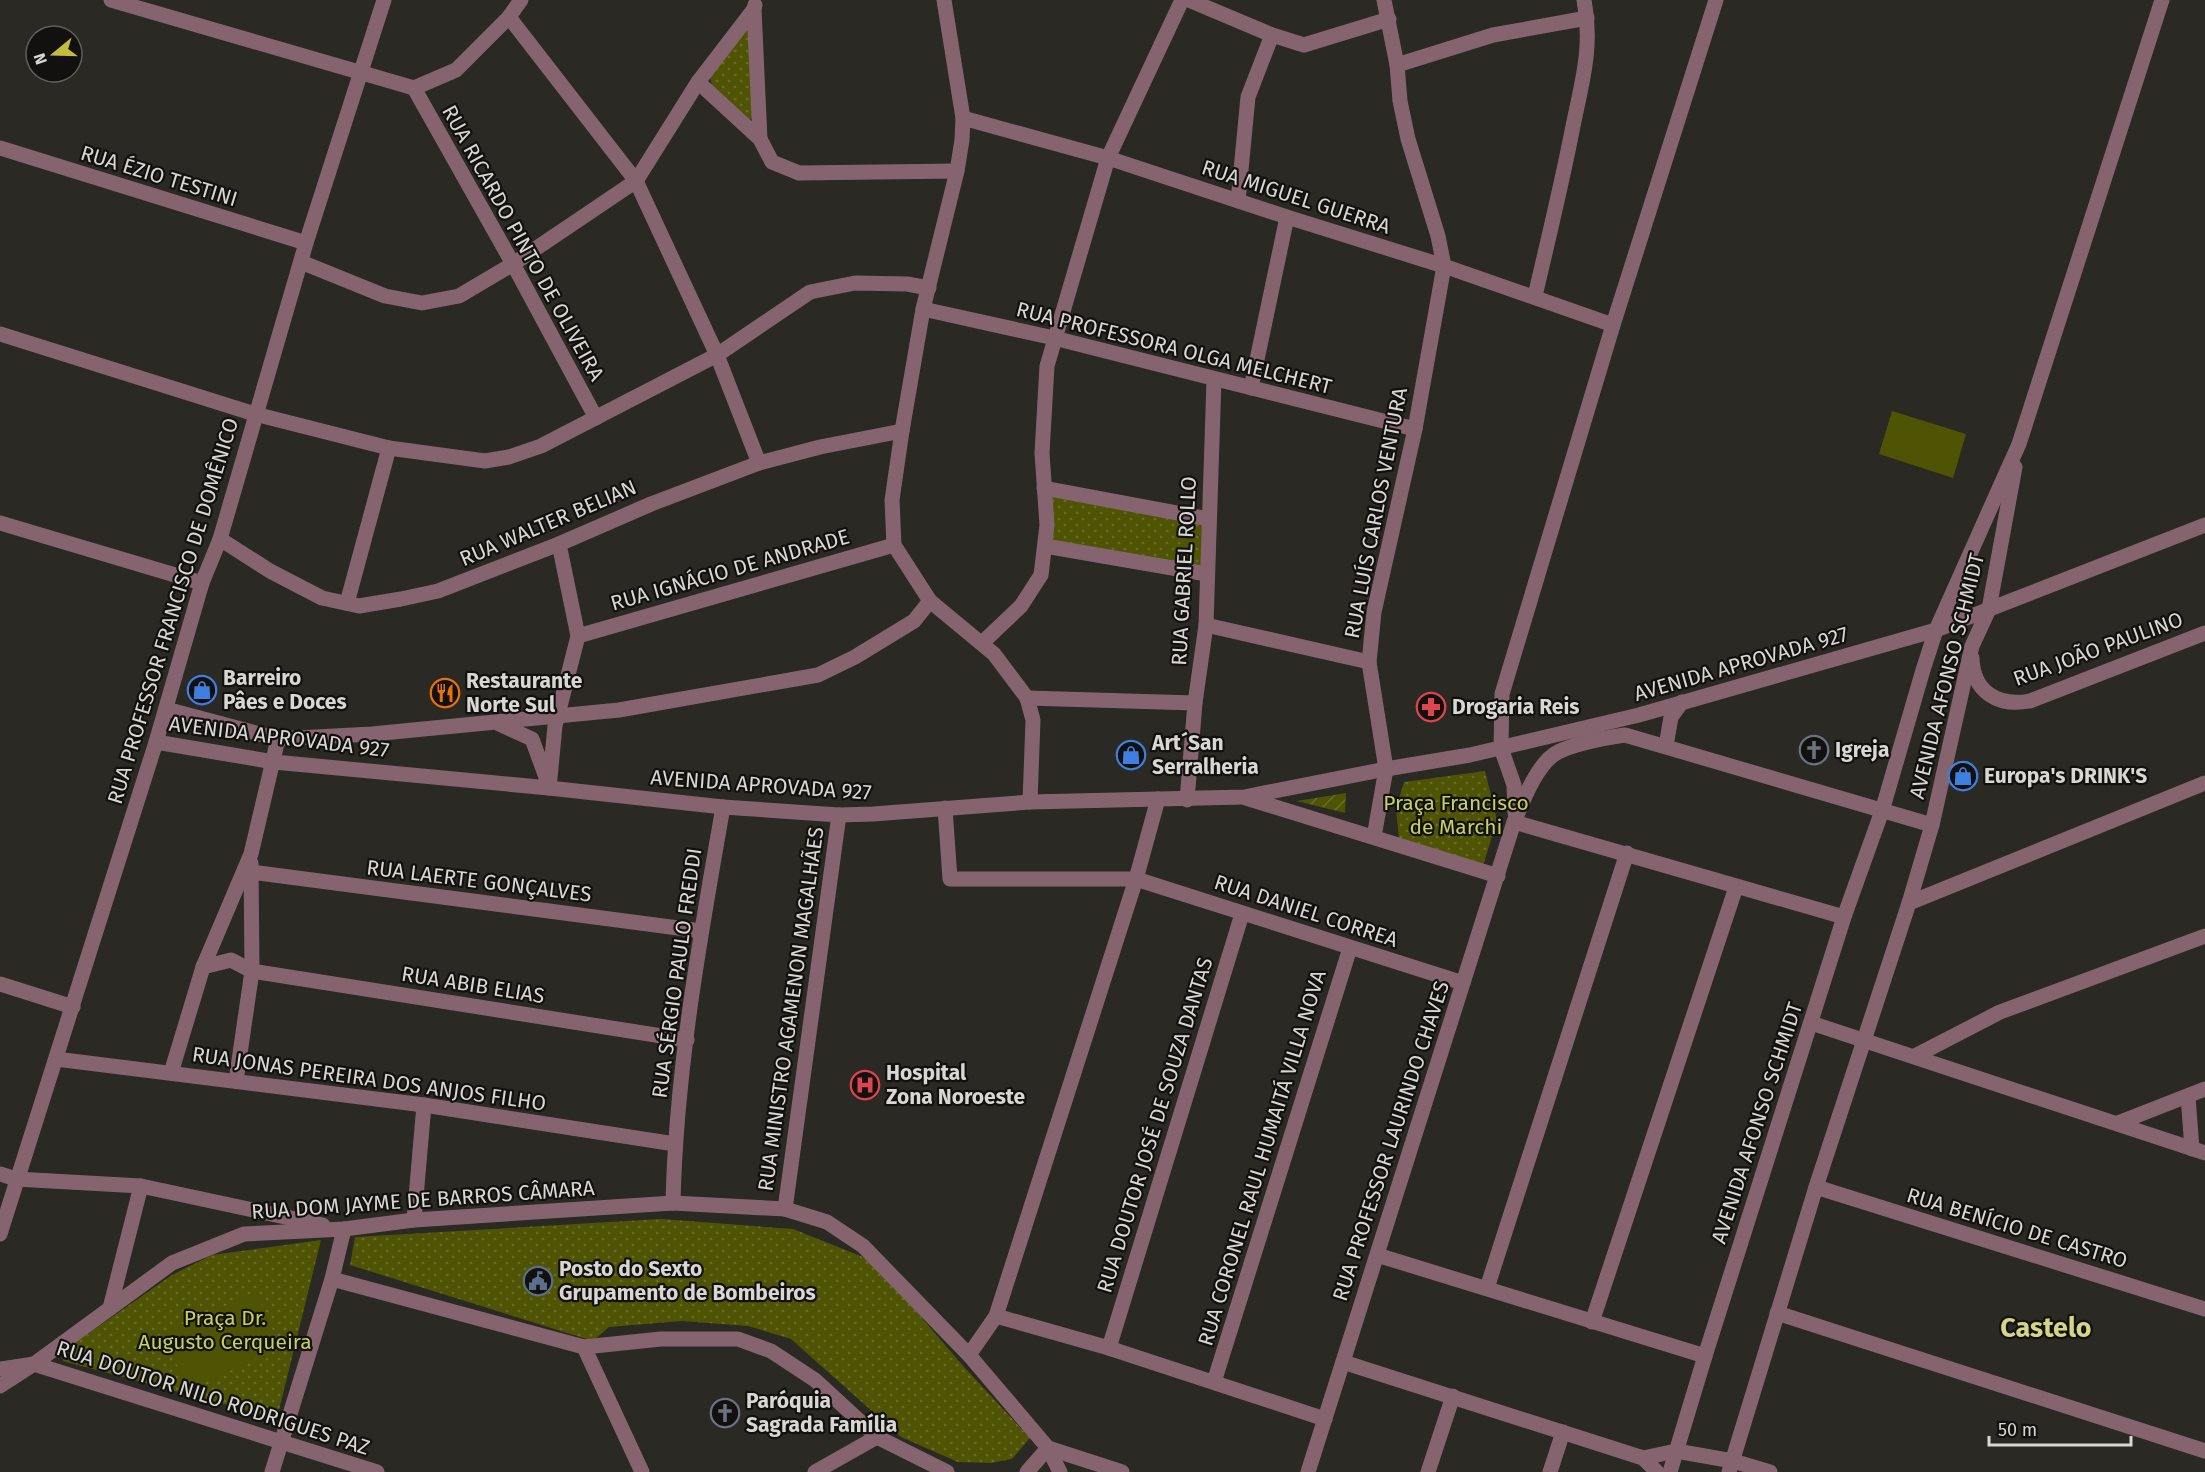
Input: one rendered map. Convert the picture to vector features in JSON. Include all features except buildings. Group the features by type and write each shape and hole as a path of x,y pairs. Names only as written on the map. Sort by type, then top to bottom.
{"street":[{"path":"111,0 414,88 456,70 509,17 520,0"},
{"name":"RUA PROFESSOR FRANCISCO DE DOMÊNICO","path":"0,1234 156,742 201,583 220,539 306,243 384,0"},
{"path":"944,0 963,118 963,140 923,309 902,431 892,500 894,545 930,601 994,654 1027,698 1033,720 1030,802"},
{"path":"982,644 1022,606 1041,575 1047,525 1042,453 1047,366 1108,158 1182,0"},
{"path":"1190,0 1272,35 1304,45 1389,19"},
{"path":"1384,0 1408,139 1438,236 1444,266"},
{"path":"1535,296 1565,167 1588,51 1584,0"},
{"path":"1514,822 1514,785 1502,748 1502,694 1613,325 1716,0"},
{"path":"2019,444 2162,0"},
{"path":"301,262 385,296 422,303 459,296 513,264 636,181 698,81 756,4"},
{"path":"756,4 760,139"},
{"path":"509,17 636,181 717,355 759,463"},
{"path":"1397,65 1493,35 1587,18"},
{"path":"1238,201 1248,97 1272,35"},
{"path":"698,81 760,139 772,162 799,172 957,171"},
{"name":"RUA RICARDO PINTO DE OLIVEIRA","path":"414,88 596,418"},
{"name":"RUA MIGUEL GUERRA","path":"963,118 1108,158 1535,296 1613,325"},
{"name":"RUA ÉZIO TESTINI","path":"0,148 306,243"},
{"path":"1251,388 1287,217"},
{"name":"RUA LUÍS CARLOS VENTURA","path":"1386,769 1369,662 1374,612 1415,429 1444,266"},
{"path":"0,334 255,414 389,448 485,461 510,457 541,446 596,418 717,355 810,292 855,284 907,284 929,288"},
{"name":"RUA PROFESSORA OLGA MELCHERT","path":"923,309 1054,339 1415,429"},
{"name":"RUA GABRIEL ROLLO","path":"1187,800 1195,703 1206,625 1214,380"},
{"name":"RUA WALTER BELIAN","path":"220,539 280,576 322,598 359,606 438,591 559,544 651,504 759,463 820,447 902,431"},
{"name":"AVENIDA AFONSO SCHMIDT","path":"1731,1466 1816,1187 1909,903 1932,825 1972,646 1989,609 2019,444"},
{"name":"AVENIDA AFONSO SCHMIDT","path":"1670,1472 1844,916 1882,811 1936,630 2019,444"},
{"path":"347,603 389,448"},
{"path":"1044,488 1209,519"},
{"path":"0,523 201,583"},
{"name":"AVENIDA APROVADA 927","path":"156,742 274,762 549,787 723,807 839,814 873,814 1030,802 1244,797 1470,755 1639,715 1936,630 2205,525"},
{"path":"549,787 555,726 578,636 559,544"},
{"name":"RUA IGNÁCIO DE ANDRADE","path":"578,636 894,545"},
{"path":"1045,546 1207,574"},
{"path":"166,709 278,739 372,734 619,710 818,675 855,657 914,621 930,601"},
{"path":"1206,625 1369,662"},
{"name":"RUA JOÃO PAULINO","path":"1972,646 1973,669 1977,681 1983,689 2000,701 2014,704 2030,701 2205,633"},
{"path":"1027,698 1195,703"},
{"path":"1666,746 1671,717 1682,702"},
{"path":"495,722 532,739 549,787"},
{"path":"1514,822 1529,788 1543,766 1556,753 1604,738 1625,735 1932,825"},
{"path":"236,1081 252,971 248,872 278,739"},
{"path":"1374,837 1386,769"},
{"path":"1909,903 2205,783"},
{"path":"1244,797 1498,876"},
{"path":"969,1354 996,1316 1136,879 1158,800"},
{"name":"RUA SÉRGIO PAULO FREDDI","path":"673,1203 675,1144 687,1040 701,931 723,807"},
{"name":"RUA DANIEL CORREA","path":"945,808 950,879 1136,879 1463,983"},
{"name":"RUA MINISTRO AGAMENON MAGALHÃES","path":"785,1209 839,814"},
{"path":"1514,822 1844,916"},
{"name":"RUA PROFESSOR LAURINDO CHAVES","path":"1308,1472 1514,822"},
{"path":"1487,1288 1627,853"},
{"path":"171,1073 203,966 248,872"},
{"name":"RUA LAERTE GONÇALVES","path":"248,872 701,931"},
{"path":"1592,1322 1736,887"},
{"name":"RUA DOUTOR JOSÉ DE SOUZA DANTAS","path":"1109,1348 1242,914"},
{"path":"1915,1056 2001,1012 2205,936"},
{"name":"RUA CORONEL RAUL HUMAITÁ VILLA NOVA","path":"1214,1382 1350,948"},
{"name":"RUA ABIB ELIAS","path":"203,966 231,960 252,971 687,1040"},
{"path":"0,984 73,1007"},
{"path":"1811,1023 2198,1151 2188,1096"},
{"name":"RUA JONAS PEREIRA DOS ANJOS FILHO","path":"56,1059 424,1105 675,1144"},
{"path":"2118,1124 2205,1089"},
{"path":"414,1220 424,1105"},
{"path":"0,1174 16,1179 141,1186 344,1229 332,1279 273,1472"},
{"path":"110,1308 141,1186"},
{"name":"RUA BENÍCIO DE CASTRO","path":"1816,1187 2205,1309"},
{"name":"RUA DOM JAYME DE BARROS CÂMARA","path":"0,1386 34,1364 172,1263 244,1234 344,1229 414,1220 673,1203 785,1209 827,1222 863,1246 969,1354 1048,1448 1060,1472"},
{"path":"1377,1255 1705,1356"},
{"path":"332,1279 584,1347 662,1339 738,1339 771,1351 815,1380 877,1437 947,1472"},
{"path":"1778,1313 2205,1451"},
{"path":"996,1316 1109,1348 1325,1419"},
{"path":"584,1347 642,1472"},
{"path":"1343,1362 1643,1458 1657,1472"},
{"name":"RUA DOUTOR NILO RODRIGUES PAZ","path":"0,1369 34,1364 377,1472"},
{"path":"1428,1472 1453,1396"},
{"path":"1550,1472 1563,1432"},
{"path":"815,1472 877,1437"},
{"path":"1027,1472 1048,1448 1122,1472"},
{"path":"1643,1458 1676,1451 1731,1466 1770,1472"}],"green space":[{"path":"749,27 753,117 749,120 712,86 710,77"},
{"path":"1892,411 1966,434 1953,478 1879,454"},
{"path":"1044,488 1209,525 1205,571 1049,543"},
{"name":"Praça Francisco de Marchi","path":"1485,771 1497,820 1483,866 1399,838 1396,809 1404,782"},
{"path":"1346,793 1345,813 1297,801"},
{"path":"661,1219 793,1229 873,1261 964,1367 1030,1438 1012,1459 991,1463 958,1462 901,1437 791,1339 748,1326 682,1321 609,1327 593,1341 350,1265 355,1237"},
{"name":"Praça Dr. Augusto Cerqueira","path":"321,1240 277,1418 63,1361 65,1350 172,1275 212,1255"},
{"path":"256,1292 281,1348 188,1390 163,1334"}],"place":[{"name":"Barreiro Pâes e Doces","path":"202,690"},
{"name":"Restaurante Norte Sul","path":"445,693"},
{"name":"Drogaria Reis","path":"1431,707"},
{"name":"Igreja","path":"1814,750"},
{"name":"Art´San Serralheria","path":"1131,755"},
{"name":"Europa's DRINK'S","path":"1963,776"},
{"name":"Hospital Zona Noroeste","path":"865,1085"},
{"name":"Posto do Sexto Grupamento de Bombeiros","path":"538,1281"},
{"name":"Paróquia Sagrada Família","path":"725,1413"}],"district":[{"name":"Castelo","path":"2046,1328"}]}
